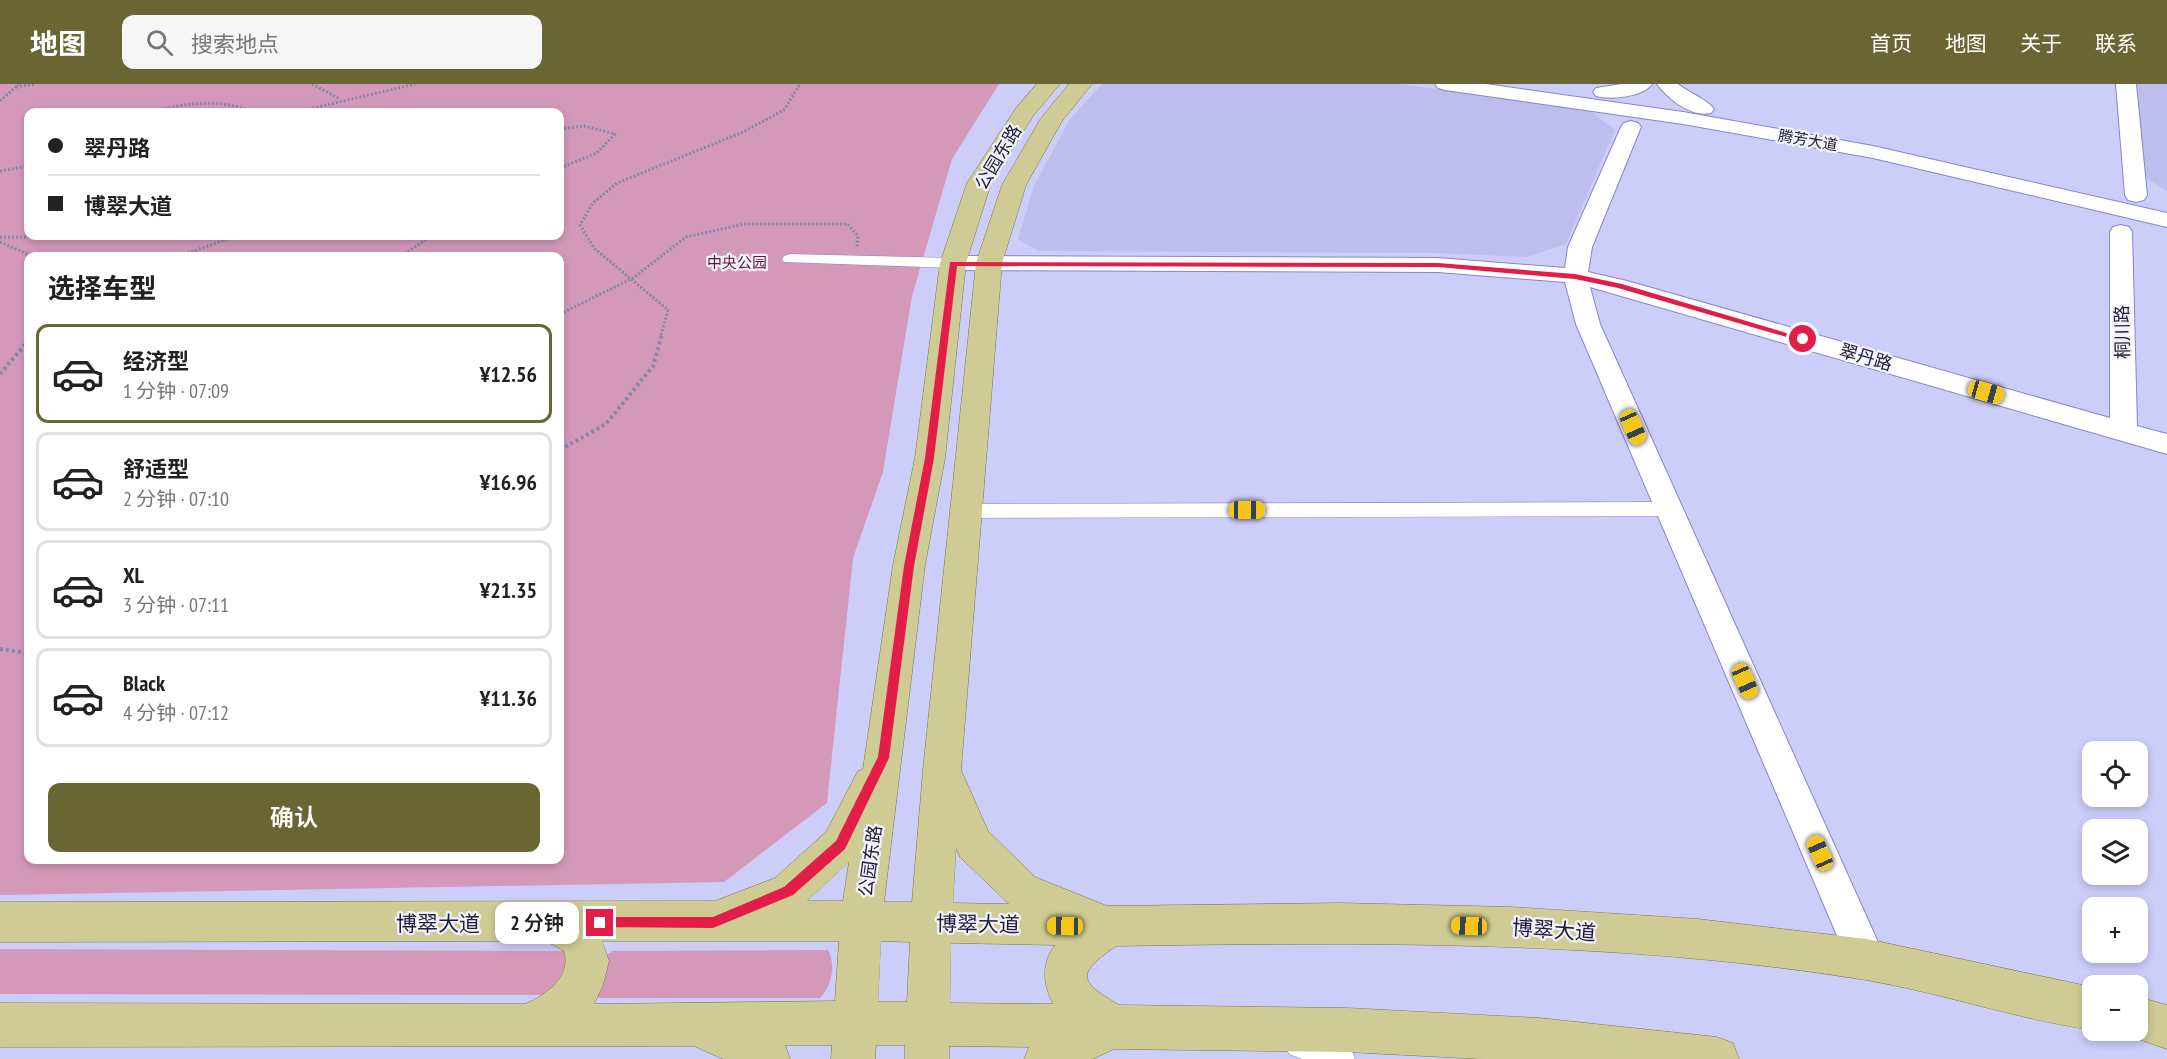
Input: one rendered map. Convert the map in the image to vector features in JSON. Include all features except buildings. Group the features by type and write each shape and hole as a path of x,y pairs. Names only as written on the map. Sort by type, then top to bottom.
{"main road":[{"name":"公园东路","path":"855,1041 861,921 909,566 930,458 953,263 979,183 1024,113 1049,84"},
{"name":"公园东路","path":"928,1041 931,923 942,770 989,264 1014,185 1052,118 1081,84"},
{"path":"713,922 789,891 840,845 884,758"},
{"path":"942,770 974,844 1021,890 1110,926"},
{"name":"博翠大道","path":"0,922 861,921 1110,926 1340,923 1511,927 1698,939 1867,960 2082,1007"},
{"path":"526,1026 559,1011 582,985 588,961 580,938 554,923"},
{"path":"1110,926 1079,947 1066,965 1067,988 1078,1005 1114,1026"},
{"path":"2148,1022 2167,1028"},
{"path":"692,1024 761,1053 768,1059"},
{"path":"4,1031 692,1024 855,1041 928,1041 1114,1026 1244,1028 1358,1031 1585,1044 1717,1059"},
{"path":"1046,1059 1114,1026"}],"street":[{"name":"腾芳大道","path":"1445,84 1704,109 1886,142 2167,202"},
{"name":"腾芳大道","path":"1543,84 1683,118 1873,152 2076,197 2167,222"},
{"path":"1599,99 1642,84"},
{"path":"1667,84 1682,98 1704,109"},
{"path":"2108,84 2112,155"},
{"path":"2126,84 2136,195"},
{"path":"1599,99 1631,127"},
{"path":"1683,118 1650,120 1631,127 1580,247 1575,276 1588,324 1867,960"},
{"path":"2076,197 2100,213 2121,232 2146,224 2167,222"},
{"name":"桐川路","path":"2121,232 2124,432"},
{"path":"790,259 953,263"},
{"name":"翠丹路","path":"953,263 1438,265 1575,276 1619,286 2167,444"},
{"path":"966,511 1669,509"},
{"path":"1244,1028 1321,1050 1341,1059"},
{"path":"1545,1059 1585,1044"}],"path":[{"path":"0,101 17,85 36,84"},
{"path":"312,84 341,100"},
{"path":"312,108 415,84"},
{"path":"564,448 606,424 653,366 668,309 594,248 580,225 593,203 617,183 741,133 784,110 800,84"},
{"path":"167,108 198,101 246,108"},
{"path":"564,128 584,126 615,134 597,153 564,166"},
{"path":"0,171 24,167"},
{"path":"564,312 633,278 686,237 744,224 848,224 858,236 857,252"},
{"path":"0,237 24,237"},
{"path":"191,252 223,240"},
{"path":"407,252 425,240"},
{"path":"0,242 24,252"},
{"path":"0,374 24,347"},
{"path":"0,649 24,652"}],"shaded area":[{"path":"1102,84 1398,84 1588,109 1615,130 1566,244 1527,257 1436,253 1038,251 1018,239 1034,186 1070,119"},
{"path":"2137,84 2167,84 2167,191 2146,178"}],"green space":[{"name":"中央公园","path":"0,84 999,84 952,159 912,296 883,472 853,558 827,803 724,882 0,895"},
{"path":"0,949 565,951 575,963 552,995 0,994"},
{"path":"828,950 832,962 832,975 820,998 599,998 595,991 604,958 612,951"}],"route":[{"path":"600,923 713,922 789,891 840,845 884,758 909,566 930,458 953,263 1438,265 1575,276 1619,286 1803,339"}]}
